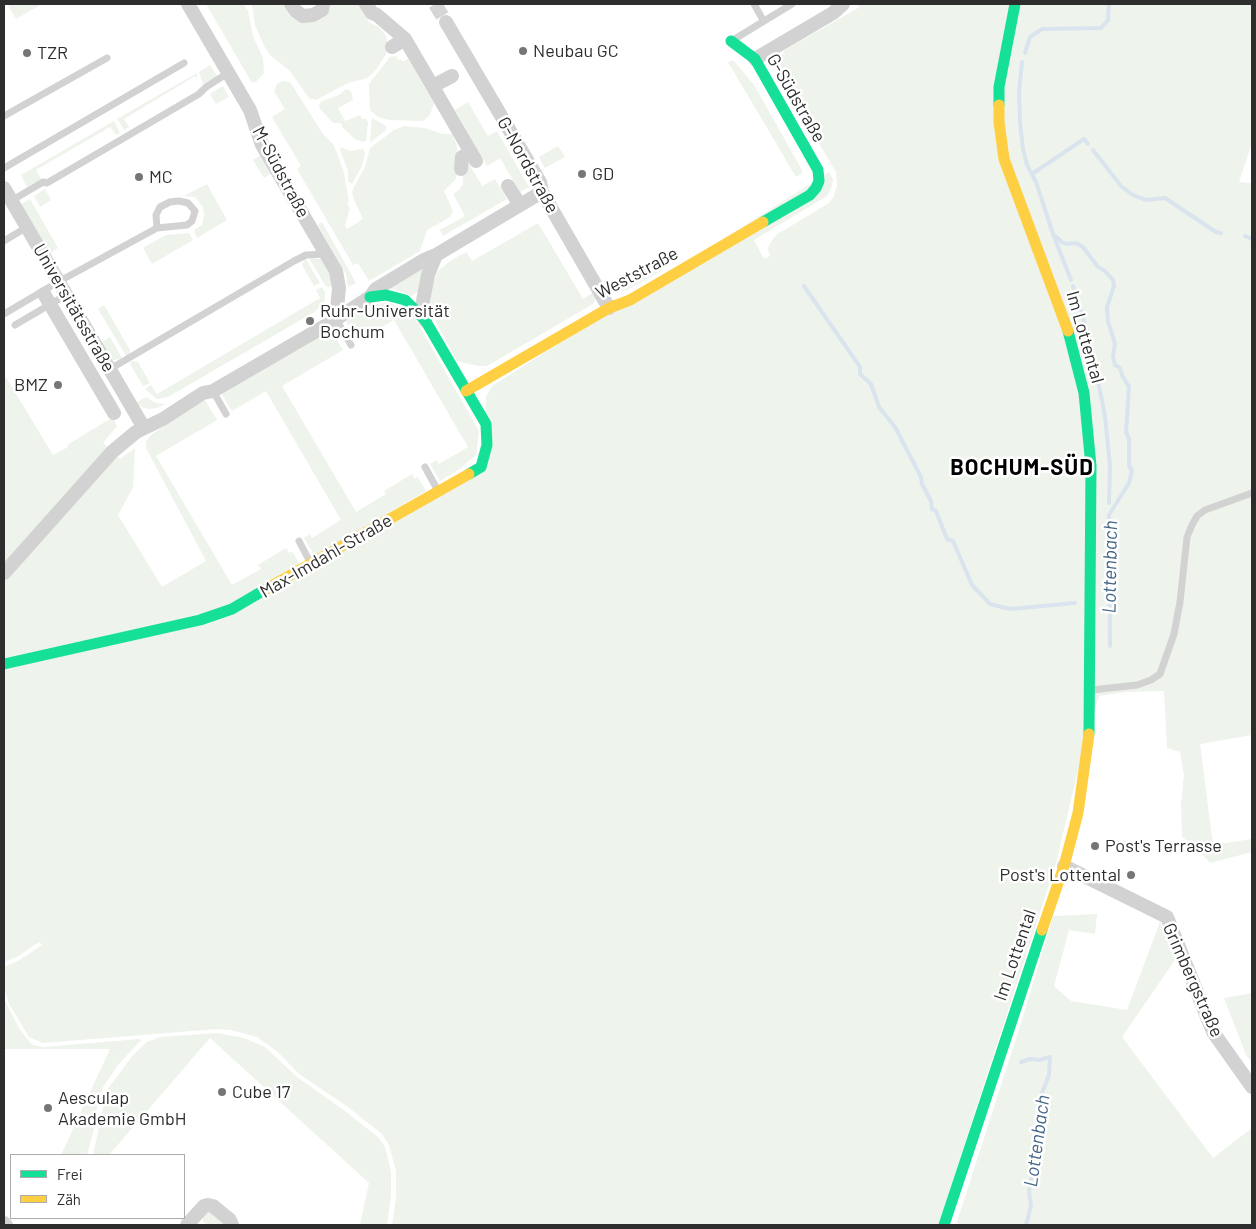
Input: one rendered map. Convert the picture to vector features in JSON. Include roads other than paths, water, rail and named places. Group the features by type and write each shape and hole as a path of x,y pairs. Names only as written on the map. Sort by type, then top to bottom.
{"street":[{"name":"M-Südstraße","path":"188,4 250,110 262,145 336,271 339,288 336,319"},
{"path":"291,4 303,16 314,15 322,10 323,4"},
{"path":"366,4 372,14 377,15 406,39 442,91 455,131 474,156 462,157 461,169"},
{"path":"755,59 833,13 843,4"},
{"name":"Im Lottental","path":"944,1225 1064,866 1078,813 1089,742 1091,466 1084,393 1067,327 1004,159 999,122 999,87 1015,4"},
{"name":"G-Nordstraße","path":"446,22 540,182 542,192 609,308"},
{"path":"392,47 406,39"},
{"name":"G-Südstraße","path":"731,42 755,59 818,170 819,181"},
{"name":"Weststraße","path":"466,391 609,308 630,300 810,195 819,181"},
{"path":"508,186 520,206"},
{"name":"Universitätsstraße","path":"4,188 144,428"},
{"path":"4,573 112,452 144,428 163,419 203,393 213,391 336,319 370,297 376,290 424,260 436,255 542,192"},
{"name":"Max-Imdahl-Straße","path":"425,320 422,306 428,275 436,255"},
{"name":"Max-Imdahl-Straße","path":"4,664 200,620 232,609 481,467 487,445 486,424 425,320 405,300 386,295 370,297"},
{"name":"Universitätsstraße","path":"47,299 118,412"},
{"name":"Grimbergstraße","path":"1064,866 1167,917 1213,1032 1252,1087"},
{"path":"192,1224 204,1206 208,1205 213,1206 230,1220 232,1225"}],"lane":[{"path":"754,4 764,20"},
{"path":"731,42 792,4"},
{"path":"4,116 107,58"},
{"path":"4,168 184,63"},
{"path":"11,201 43,182 47,183 199,94 206,87 228,73"},
{"path":"4,314 157,228 187,225 192,221 195,211 188,203 170,202 160,207 156,214 157,228"},
{"path":"4,241 27,227"},
{"path":"110,369 294,261 306,255 326,254"},
{"path":"15,325 47,299 66,295"},
{"path":"336,319 351,345"},
{"path":"213,391 226,414"},
{"path":"425,467 438,491"},
{"path":"1089,690 1129,687 1151,680 1160,674 1174,634 1187,537 1192,525 1197,516 1205,510 1252,493"},
{"path":"298,541 312,564"}],"waterway":[{"name":"Lottenbach","path":"1025,53 1030,37 1042,29 1101,28 1108,20 1109,4"},
{"name":"Lottenbach","path":"1022,62 1019,92 1023,149 1027,165 1036,182 1071,280"},
{"path":"1032,174 1084,139 1088,144"},
{"path":"1093,150 1121,186 1133,195 1146,200 1165,198 1216,232 1221,233"},
{"name":"Lottenbach","path":"1053,234 1066,244 1076,243 1083,247 1098,267 1105,271 1113,280 1114,286 1107,307 1108,321 1115,344 1113,356 1115,365 1120,368 1129,387 1126,432 1129,439 1129,465 1132,471 1129,483 1109,515 1110,646"},
{"path":"1245,236 1252,239"},
{"path":"804,286 860,367 860,374 871,384 879,407 895,427 921,477 922,484 931,501 932,509 936,511 947,539 953,541 972,585 990,604 1010,609 1075,603"},
{"name":"Lottenbach","path":"1073,286 1089,337 1105,416 1110,466 1109,503"},
{"name":"Lottenbach","path":"1021,1062 1050,1057 1049,1075 1042,1093 1039,1124 1042,1131 1036,1148 1029,1192 1031,1206 1026,1225"}],"tunnel":[{"path":"435,4 446,22"}],"place":[{"name":"Neubau GC","path":"523,51"},
{"name":"TZR","path":"27,53"},
{"name":"GD","path":"582,174"},
{"name":"MC","path":"139,177"},
{"name":"Ruhr-Universität Bochum","path":"310,321"},
{"name":"BMZ","path":"58,385"},
{"name":"Post's Terrasse","path":"1095,846"},
{"name":"Post's Lottental","path":"1131,875"},
{"name":"Cube 17","path":"222,1092"},
{"name":"Aesculap Akademie GmbH","path":"48,1108"}],"district":[{"name":"BOCHUM-SÜD","path":"1022,468"}]}
